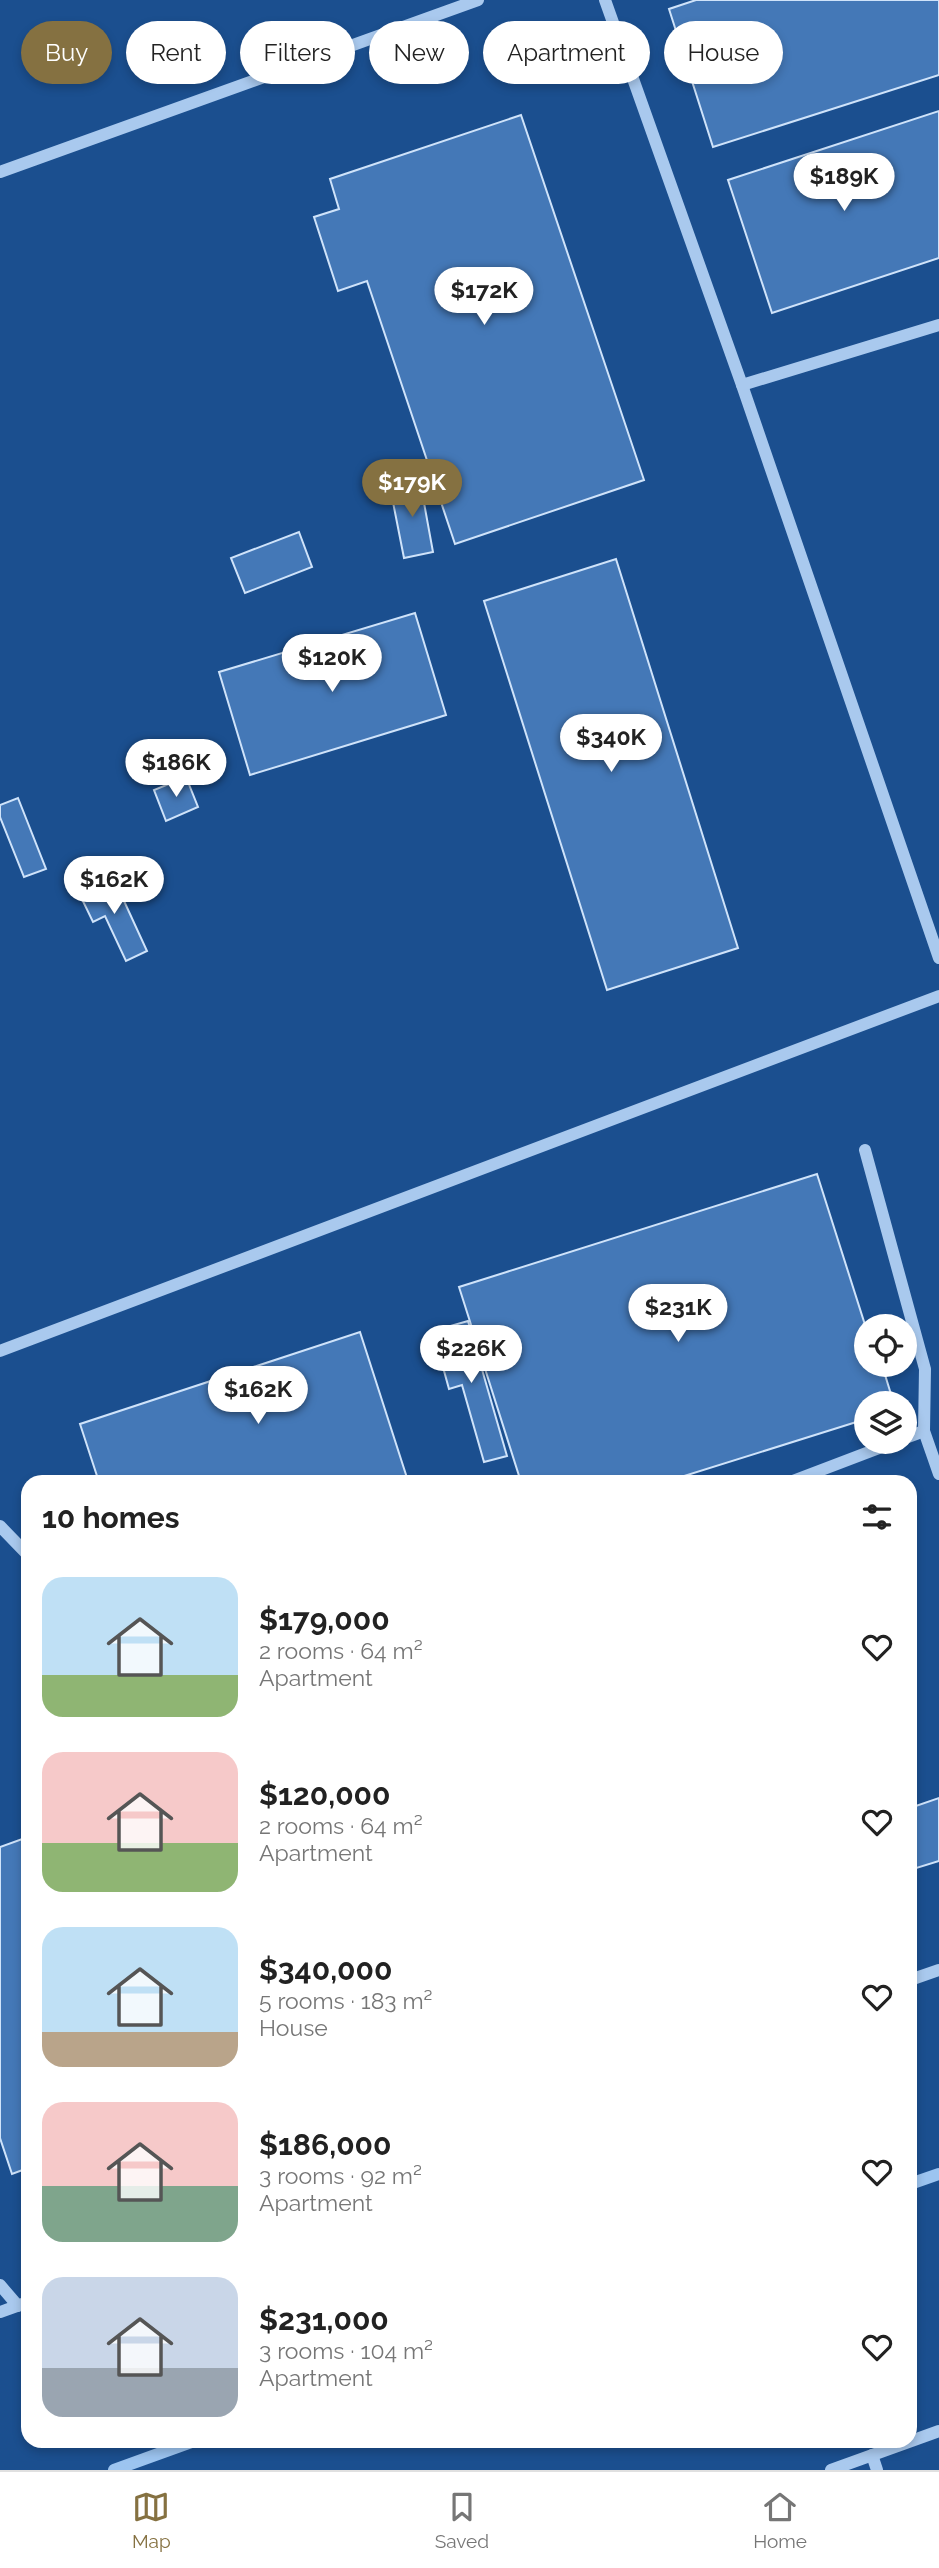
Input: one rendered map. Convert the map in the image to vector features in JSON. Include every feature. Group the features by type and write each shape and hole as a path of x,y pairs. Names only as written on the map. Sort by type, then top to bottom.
{"street":[{"path":"0,172 478,0"},
{"path":"605,0 742,385 939,958"},
{"path":"742,385 939,325"},
{"path":"0,1351 939,996"},
{"path":"865,1150 925,1369 924,1431 939,1474"},
{"path":"917,1434 924,1431"},
{"path":"808,1475 864,1454"},
{"path":"0,1526 21,1548"},
{"path":"917,1978 939,1970"},
{"path":"0,2285 21,2302"},
{"path":"0,2312 21,2305"},
{"path":"917,2439 939,2431"},
{"path":"831,2470 892,2448"},
{"path":"872,2455 877,2470"}],"building":[{"path":"696,0 939,0 939,75 713,147 693,84 783,84 783,21 673,21 669,9"},
{"path":"939,111 939,258 772,313 728,180"},
{"path":"521,115 644,480 455,544 367,281 338,291 314,217 339,209 330,179"},
{"path":"420,481 433,552 404,558 390,487"},
{"path":"299,532 312,567 245,593 231,558"},
{"path":"616,559 738,948 607,990 484,601"},
{"path":"415,613 446,715 250,775 219,672"},
{"path":"186,777 198,807 166,821 154,790"},
{"path":"18,798 46,869 24,877 0,817 0,805"},
{"path":"113,877 147,951 126,961 105,916 93,922 79,893"},
{"path":"817,1174 862,1314 854,1314 854,1377 886,1377 890,1391 854,1391 854,1423 687,1475 519,1475 459,1287"},
{"path":"468,1321 507,1456 484,1462 462,1385 449,1389 433,1331"},
{"path":"360,1332 406,1475 97,1475 80,1424"},
{"path":"939,1798 939,1861 917,1868 917,1806"},
{"path":"21,1839 21,2171 12,2174 0,2138 0,1847"}],"waterway":[{"path":"917,2182 939,2174"},
{"path":"114,2470 175,2448"}]}
